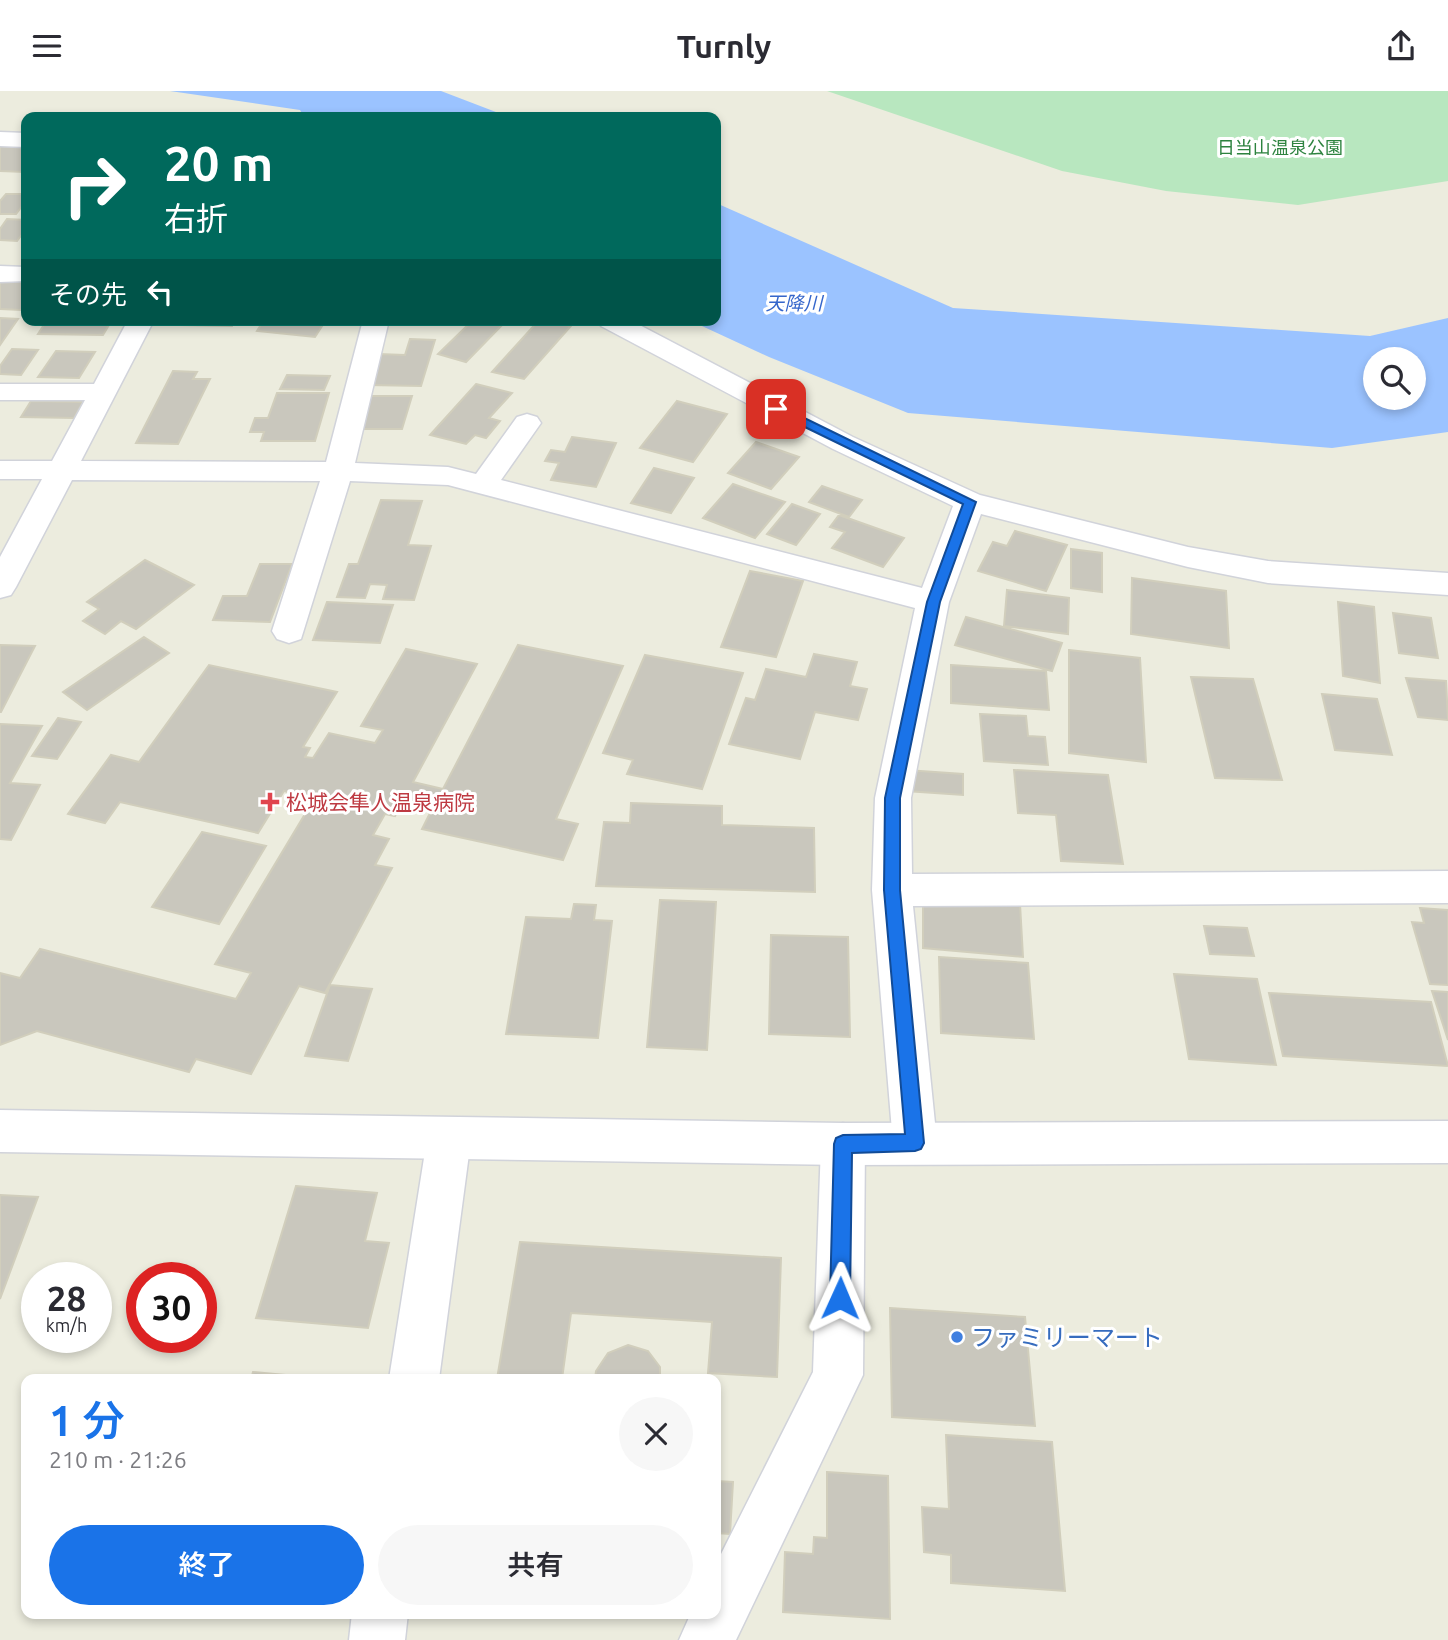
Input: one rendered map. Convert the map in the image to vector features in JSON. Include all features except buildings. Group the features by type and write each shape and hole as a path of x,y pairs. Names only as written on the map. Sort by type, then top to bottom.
{"street":[{"path":"0,139 21,140"},
{"path":"0,274 21,274"},
{"path":"0,587 138,326"},
{"path":"289,631 338,473 375,326"},
{"path":"621,326 843,443 970,502 1188,557 1268,572 1355,580 1448,584"},
{"path":"0,393 102,393"},
{"path":"483,485 527,423"},
{"path":"0,470 448,476 933,602"},
{"path":"915,1143 892,890 892,798 933,602 970,502"},
{"path":"892,890 1448,887"},
{"path":"0,1132 843,1144 1448,1142"},
{"path":"415,1374 449,1139"},
{"path":"721,1612 838,1375 843,1144"},
{"path":"377,1640 379,1619"},
{"path":"707,1640 717,1619"}],"green space":[{"name":"日当山温泉公園","path":"827,91 1448,91 1448,181 1298,205 1166,191 1062,171"}],"water":[{"path":"170,91 441,91 496,112 301,112"},
{"name":"天降川","path":"721,205 953,308 1370,336 1448,318 1448,432 1332,448 908,413 769,357 702,326 721,326"}],"place":[{"name":"松城会隼人温泉病院","path":"270,802"},
{"name":"ファミリーマート","path":"957,1337"}],"route":[{"path":"776,409 970,502 933,602 892,798 892,890 915,1143 843,1144 840,1298"}]}
